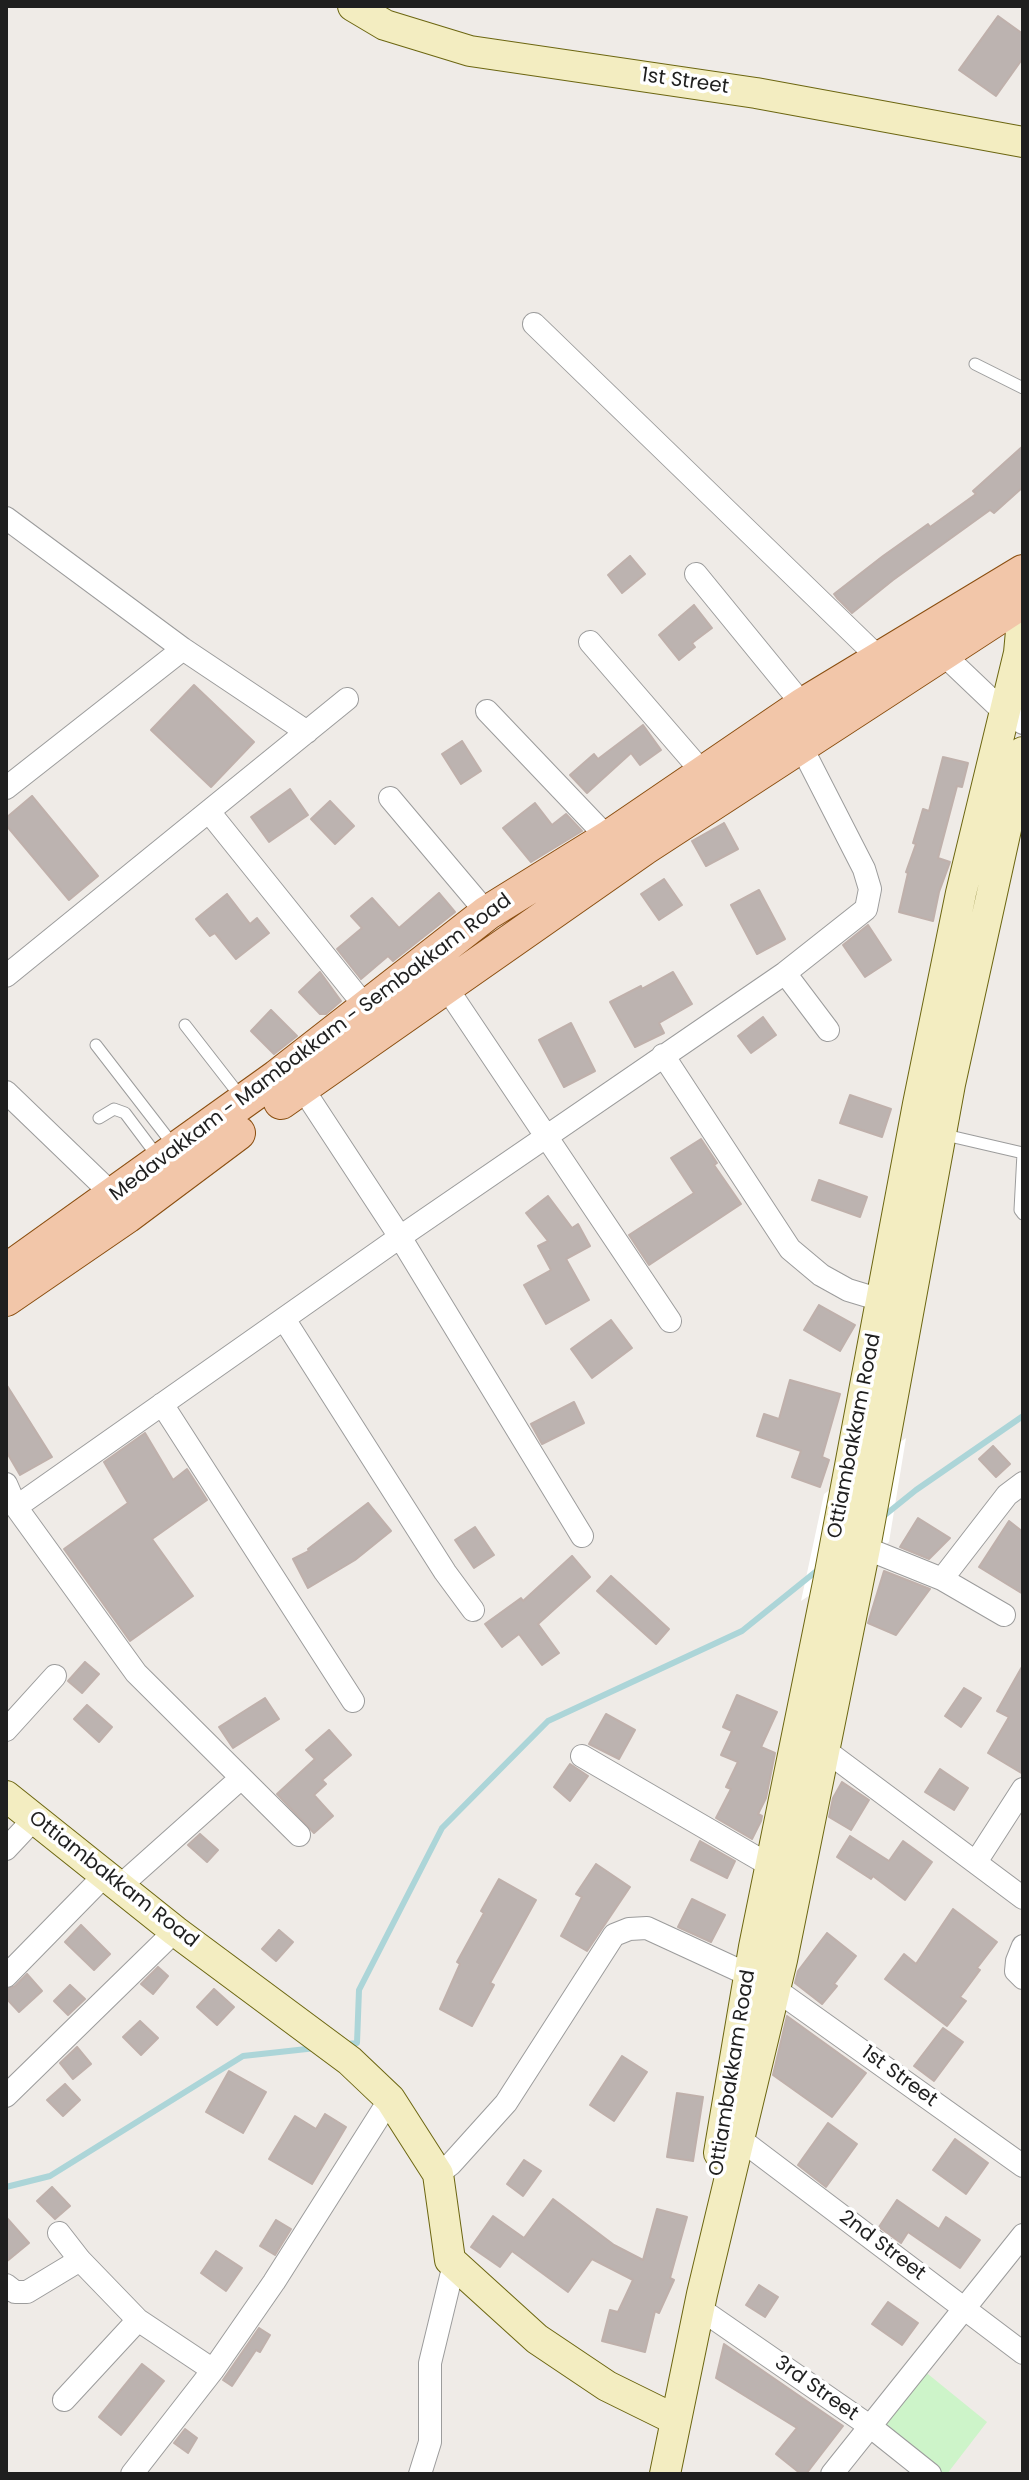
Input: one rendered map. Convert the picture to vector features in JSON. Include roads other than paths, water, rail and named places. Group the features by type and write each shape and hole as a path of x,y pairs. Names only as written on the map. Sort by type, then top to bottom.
{"main road":[{"name":"Medavakkam - Mambakkam - Sembakkam Road","path":"6,1299 127,1216 301,1086 437,974 487,913 608,838 803,705 880,659 1017,587"},
{"name":"Medavakkam - Mambakkam - Sembakkam Road","path":"6,1271 244,1101 365,1006 437,974 644,848 943,654 1017,587"}],"street":[{"name":"1st Street","path":"353,6 385,25 470,51 756,93 1023,142"},
{"path":"534,324 880,659"},
{"path":"6,518 183,649 307,732"},
{"path":"696,574 803,705"},
{"name":"Ottiambakkam Road","path":"701,2301 716,2171 762,1982 810,1748 828,1583 961,893 1014,718 1021,631 1017,587"},
{"path":"590,642 704,774"},
{"path":"6,788 183,649"},
{"path":"943,654 1014,718"},
{"path":"6,976 347,699"},
{"path":"487,711 608,838"},
{"path":"16,1507 545,1136 785,973 866,909 870,889 864,869 800,744"},
{"name":"Ottiambakkam Road","path":"669,2471 676,2420 701,2301 740,2139 762,1982 771,1866 810,1748 866,1545 940,1134 1023,752"},
{"path":"390,798 487,913"},
{"path":"210,813 365,1006"},
{"path":"785,973 828,1030"},
{"path":"437,974 670,1321"},
{"path":"663,1055 790,1249 821,1275 848,1290 881,1300"},
{"path":"301,1086 400,1237 582,1536"},
{"path":"6,1092 113,1195"},
{"path":"284,1319 445,1572 473,1610"},
{"path":"162,1404 353,1701"},
{"path":"942,1579 1007,1495 1023,1483"},
{"path":"6,1484 16,1507 136,1673 299,1835"},
{"path":"866,1545 942,1579 1004,1615"},
{"path":"6,1730 55,1676"},
{"path":"810,1748 1023,1898"},
{"path":"582,1756 771,1866"},
{"path":"6,1976 113,1880 240,1779"},
{"path":"976,1862 1023,1789"},
{"name":"Ottiambakkam Road","path":"6,1796 175,1931 350,2061 390,2099 438,2174 450,2260 454,2264"},
{"path":"6,1849 35,1818"},
{"name":"1st Street","path":"438,2174 451,2164 506,2103 614,1935 629,1929 647,1928 762,1982 1023,2166"},
{"path":"6,2096 175,1931"},
{"path":"1023,1946 1016,1971 1023,1978"},
{"path":"132,2474 213,2370 274,2282 390,2099"},
{"name":"2nd Street","path":"740,2139 1023,2353"},
{"path":"59,2233 80,2260 138,2320 213,2370"},
{"path":"832,2474 1023,2235"},
{"path":"6,2285 15,2292 27,2292 80,2260"},
{"path":"420,2474 430,2442 430,2363 454,2264 537,2339 607,2386 676,2420"},
{"name":"3rd Street","path":"701,2301 930,2474"},
{"path":"64,2400 138,2320"}],"lane":[{"path":"975,364 1023,388"},
{"path":"185,1025 244,1101"},
{"path":"96,1045 169,1155"},
{"path":"99,1118 114,1109 125,1113 169,1155"},
{"path":"940,1134 1023,1152 1020,1210 1023,1214"}],"waterway":[{"path":"880,1519 916,1490 1023,1416"},
{"path":"347,2044 357,2043 359,1990 442,1828 548,1721 742,1631 819,1569"},
{"path":"6,2187 50,2176 243,2056 316,2048"}]}
